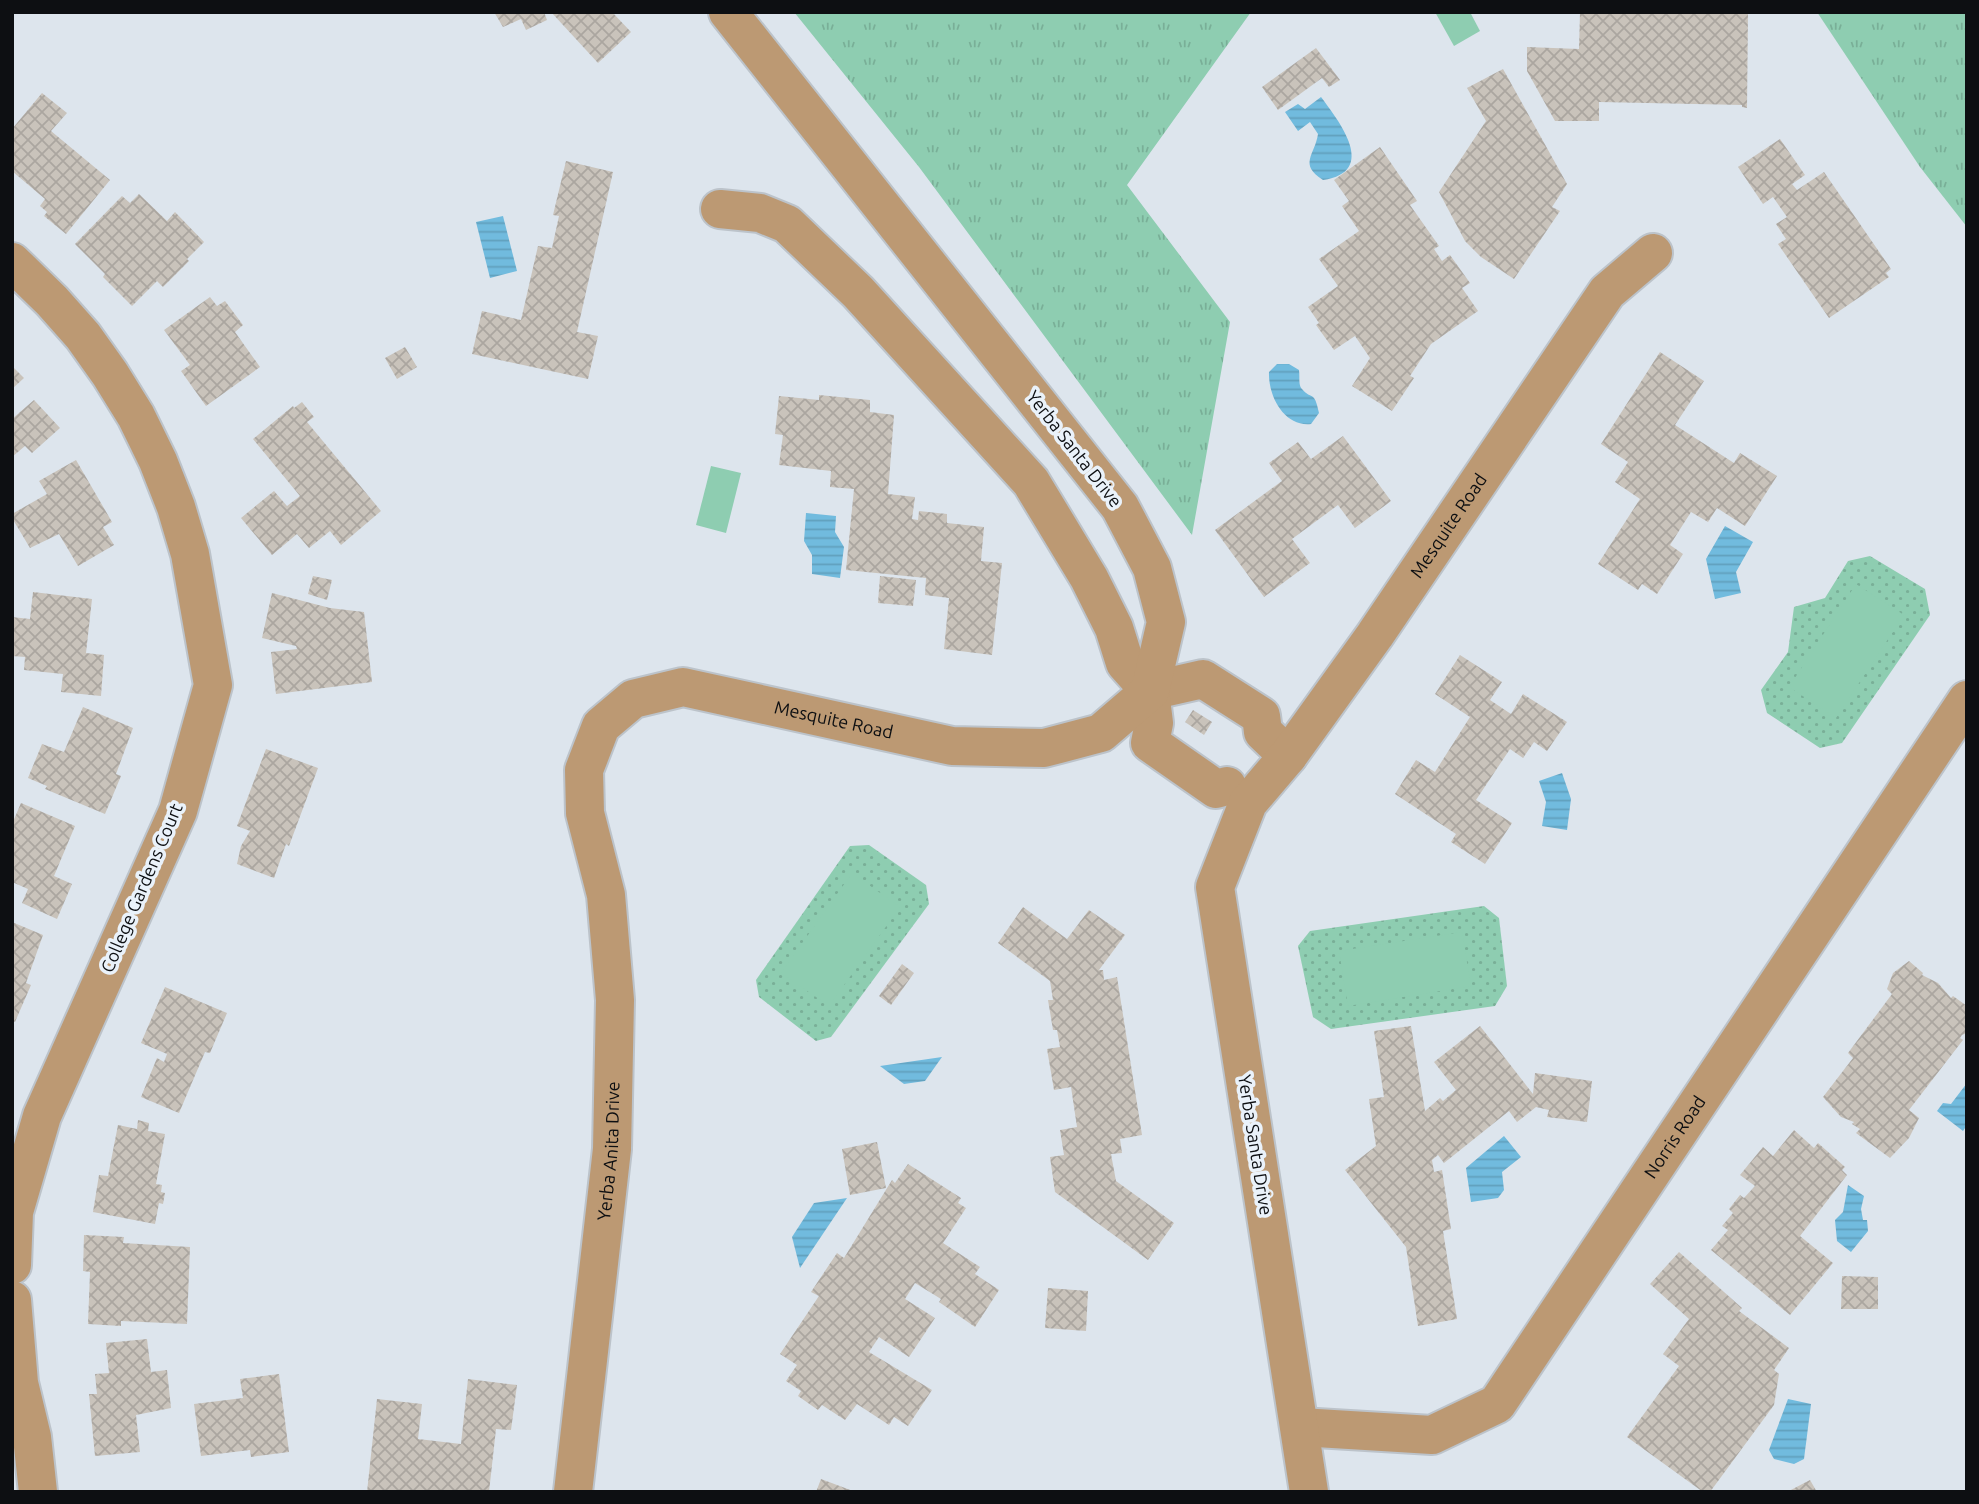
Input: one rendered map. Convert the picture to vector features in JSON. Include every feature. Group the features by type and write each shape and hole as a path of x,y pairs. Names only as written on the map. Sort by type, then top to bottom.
{"street":[{"name":"Yerba Santa Drive","path":"728,12 1121,507 1153,568 1166,622 1160,700"},
{"path":"720,209 760,213 788,224 858,292 1031,482 1089,578 1114,628 1125,663 1160,700 1276,744"},
{"name":"Mesquite Road","path":"1237,794 1276,744 1375,635 1607,292 1653,253"},
{"name":"College Gardens Court","path":"12,262 52,301 89,345 136,416 158,461 190,554 213,685 178,811 42,1116 14,1212 12,1265"},
{"name":"Mesquite Road","path":"585,813 584,770 601,726 633,699 683,687 952,747 1045,748 1101,733 1160,700"},
{"path":"1160,700 1150,743 1216,789 1237,794"},
{"name":"Norris Road","path":"1300,1427 1432,1436 1497,1404 1967,700"},
{"name":"Yerba Santa Drive","path":"1237,794 1215,887 1309,1492"},
{"name":"Yerba Anita Drive","path":"573,1492 612,1149 615,1000 606,894 585,813"},
{"path":"12,1300 19,1383 32,1437 38,1492"}],"green space":[{"path":"794,12 1251,12 1127,185 1230,322 1192,535 919,167"},
{"path":"1435,12 1470,12 1480,31 1454,46"},
{"path":"1817,12 1967,12 1967,227 1920,167"},
{"path":"711,466 741,473 726,533 696,525"},
{"path":"1870,556 1925,589 1930,615 1842,743 1820,748 1767,713 1761,690 1788,652 1794,607 1825,598 1848,561"},
{"path":"1856,584 1904,615 1836,718 1789,687"},
{"path":"869,845 926,885 929,904 831,1037 816,1041 759,997 756,980 850,846"},
{"path":"852,873 900,907 829,1006 781,973"},
{"path":"1484,906 1499,918 1507,986 1495,1006 1331,1029 1313,1017 1298,946 1310,931"},
{"path":"1462,932 1471,986 1348,1006 1339,951"}],"water":[{"path":"1321,97 1344,132 1352,157 1349,167 1340,175 1323,180 1315,174 1310,164 1318,134 1310,122 1298,131 1285,112 1298,104 1305,109"},
{"path":"503,216 517,271 490,278 476,222"},
{"path":"1277,364 1289,364 1299,370 1301,387 1314,398 1319,413 1311,424 1293,421 1275,400 1269,372"},
{"path":"806,513 836,516 835,532 844,547 840,578 812,574 812,555 804,541"},
{"path":"1725,526 1753,542 1736,572 1741,593 1715,599 1706,559"},
{"path":"1562,773 1571,799 1567,830 1542,826 1546,802 1539,781"},
{"path":"942,1057 925,1081 904,1084 880,1066"},
{"path":"1967,1083 1967,1125 1963,1131 1937,1111 1943,1103 1951,1104"},
{"path":"1504,1136 1521,1157 1502,1172 1504,1190 1498,1198 1471,1202 1466,1168"},
{"path":"1848,1185 1864,1196 1861,1209 1863,1220 1867,1220 1868,1231 1851,1252 1837,1241 1835,1220 1843,1212"},
{"path":"847,1198 800,1268 792,1237 814,1203"},
{"path":"1788,1399 1811,1404 1804,1459 1794,1464 1774,1459 1769,1450"}],"building":[{"path":"494,12 544,12 547,20 526,30 521,19 503,27"},
{"path":"551,12 612,12 631,32 598,63"},
{"path":"1580,12 1748,12 1747,108 1742,105 1599,102 1599,121 1555,121 1527,71 1527,47 1579,49"},
{"path":"1316,48 1340,80 1329,87 1322,78 1278,110 1262,87"},
{"path":"1503,69 1567,184 1552,207 1560,211 1514,279 1481,257 1465,241 1439,192 1486,121 1467,88"},
{"path":"42,93 67,113 51,131 110,180 66,234 44,216 47,212 40,206 45,199 12,171 12,129"},
{"path":"1780,139 1805,175 1792,184 1797,190 1824,172 1891,269 1886,273 1889,277 1829,318 1778,244 1786,239 1776,224 1787,217 1773,197 1763,204 1738,167"},
{"path":"1380,147 1417,201 1410,205 1439,246 1434,249 1442,261 1450,255 1470,283 1462,288 1478,311 1431,344 1410,376 1414,378 1392,411 1352,386 1370,358 1355,336 1334,350 1316,325 1319,323 1308,307 1338,286 1319,259 1359,231 1342,206 1349,201 1334,180"},
{"path":"566,161 613,172 577,332 598,336 588,379 472,354 482,311 521,320 538,246 552,248 559,216 553,215"},
{"path":"139,194 167,221 175,212 204,242 163,287 157,281 132,306 75,244 122,196 130,203"},
{"path":"210,297 217,306 225,301 243,325 235,332 260,367 206,406 181,371 190,365 164,330"},
{"path":"405,347 417,367 397,379 385,358"},
{"path":"1660,352 1704,381 1675,425 1734,463 1740,453 1777,476 1745,526 1717,508 1708,522 1691,512 1670,545 1683,554 1657,594 1642,584 1638,590 1598,564 1640,499 1615,482 1628,462 1601,444"},
{"path":"12,366 24,378 12,389"},
{"path":"819,395 870,400 870,412 894,415 888,494 915,497 912,519 918,520 919,511 947,514 947,523 984,527 981,561 1002,563 992,655 944,649 949,598 925,595 926,578 846,570 854,489 830,487 831,471 779,465 783,435 775,434 779,396 819,400"},
{"path":"34,400 60,428 32,453 25,446 12,457 12,419"},
{"path":"302,402 314,417 307,422 381,511 341,545 330,531 309,548 297,534 272,555 241,518 274,491 287,506 300,496 253,439 293,406 294,408"},
{"path":"1343,436 1391,501 1355,528 1338,505 1292,539 1310,563 1264,597 1215,530 1282,481 1269,463 1298,442 1311,459"},
{"path":"76,460 112,522 103,527 114,545 78,566 59,534 30,548 12,518 12,514 47,494 39,481"},
{"path":"313,576 332,580 327,600 308,594"},
{"path":"880,576 916,580 913,606 878,603"},
{"path":"33,592 92,599 86,653 104,655 101,696 61,692 63,674 24,670 25,657 12,656 12,617 30,619"},
{"path":"272,593 330,608 364,612 372,682 276,694 271,652 297,649 296,646 262,638"},
{"path":"1460,655 1502,682 1490,700 1511,714 1523,694 1567,722 1547,751 1534,742 1523,758 1510,749 1476,800 1512,823 1485,864 1451,842 1456,834 1395,794 1416,760 1435,772 1470,717 1435,694"},
{"path":"83,707 133,728 116,774 121,776 105,814 45,789 47,786 28,778 42,744 64,752"},
{"path":"1193,710 1212,722 1204,735 1185,722"},
{"path":"266,749 318,768 274,878 237,864 241,846 250,831 237,826"},
{"path":"21,803 75,826 54,876 72,884 57,919 22,903 28,889 12,882 12,824"},
{"path":"1023,907 1067,939 1089,910 1125,935 1099,970 1103,970 1104,980 1117,977 1142,1135 1120,1139 1122,1153 1111,1154 1116,1181 1174,1223 1148,1260 1055,1192 1050,1157 1064,1155 1060,1130 1077,1127 1071,1087 1054,1090 1047,1049 1060,1047 1057,1030 1053,1030 1048,1000 1053,1000 1050,981 998,943"},
{"path":"12,922 43,935 26,983 31,985 15,1022 12,1020"},
{"path":"1909,961 1922,975 1938,983 1951,998 1953,996 1967,1006 1967,1033 1962,1035 1960,1038 1963,1040 1909,1110 1919,1118 1909,1138 1890,1158 1856,1133 1860,1129 1852,1124 1854,1122 1841,1117 1823,1097 1853,1058 1848,1053 1892,994 1887,989 1893,973"},
{"path":"902,964 914,973 891,1005 879,996"},
{"path":"165,987 227,1013 210,1053 205,1052 179,1113 141,1097 157,1058 164,1062 167,1054 141,1043"},
{"path":"1411,1026 1425,1111 1440,1098 1443,1101 1456,1090 1434,1062 1480,1026 1533,1094 1535,1073 1592,1081 1587,1122 1547,1117 1549,1110 1536,1107 1517,1122 1509,1111 1444,1163 1438,1155 1432,1160 1434,1172 1442,1170 1451,1229 1443,1231 1457,1319 1418,1326 1406,1247 1345,1170 1376,1146 1369,1099 1384,1097 1374,1031"},
{"path":"138,1120 149,1123 148,1131 165,1134 156,1184 162,1185 161,1192 165,1193 163,1204 159,1203 155,1224 93,1212 99,1175 108,1176 118,1125 137,1129"},
{"path":"1794,1130 1814,1148 1818,1143 1845,1167 1842,1170 1847,1175 1800,1236 1833,1263 1790,1315 1711,1250 1728,1230 1722,1226 1733,1213 1729,1209 1740,1195 1744,1198 1755,1186 1740,1175 1763,1147 1773,1156"},
{"path":"877,1142 886,1188 850,1195 842,1149"},
{"path":"908,1164 961,1198 958,1203 966,1208 943,1243 980,1267 975,1274 999,1290 975,1327 939,1302 941,1299 915,1283 905,1299 935,1318 909,1357 879,1337 869,1352 932,1390 908,1426 894,1417 889,1425 857,1404 845,1420 822,1405 818,1410 798,1396 801,1391 786,1381 797,1365 780,1354 819,1296 811,1292 837,1253 844,1258 892,1180 895,1183"},
{"path":"84,1235 124,1237 123,1243 190,1247 187,1324 121,1321 121,1326 88,1324 90,1272 83,1271"},
{"path":"1679,1252 1742,1308 1739,1311 1789,1348 1774,1370 1779,1374 1774,1405 1710,1492 1703,1492 1627,1437 1679,1366 1663,1354 1689,1319 1650,1284"},
{"path":"1842,1276 1878,1277 1878,1309 1841,1309"},
{"path":"1048,1288 1088,1291 1086,1331 1045,1328"},
{"path":"147,1339 151,1372 167,1370 171,1408 136,1415 140,1452 95,1456 89,1394 97,1394 95,1374 109,1373 106,1343"},
{"path":"279,1374 289,1452 251,1457 250,1450 201,1456 194,1404 243,1398 240,1379"},
{"path":"468,1379 517,1385 511,1430 496,1429 489,1492 367,1492 377,1399 422,1404 418,1439 461,1444"},
{"path":"821,1479 853,1491 853,1492 816,1492"},
{"path":"1810,1480 1817,1492 1787,1492"}]}
